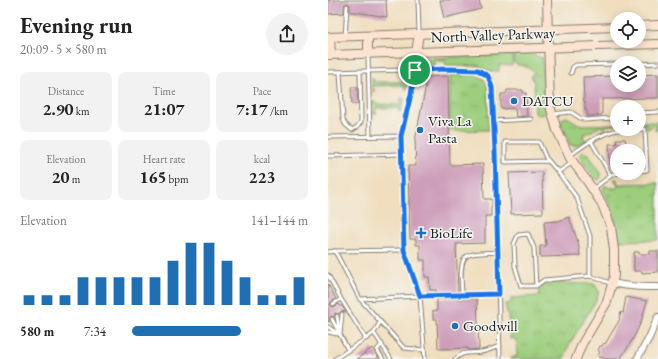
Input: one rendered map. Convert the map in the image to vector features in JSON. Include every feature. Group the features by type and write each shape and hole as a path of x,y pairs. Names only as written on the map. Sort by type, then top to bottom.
{"main road":[{"path":"547,0 550,106 552,114 557,130 571,159 602,204 611,227 614,250 614,276 607,302 582,344 576,359"},
{"path":"646,26 658,26"},
{"name":"North Valley Parkway","path":"329,37 610,27"},
{"path":"416,52 418,34"},
{"path":"368,36 368,53"},
{"path":"329,37 329,55"},
{"name":"North Valley Parkway","path":"329,55 658,44"}],"street":[{"path":"612,283 633,287 658,287"},
{"path":"639,358 654,329 658,317"}],"lane":[{"path":"418,0 418,34"},
{"path":"345,37 347,6"},
{"path":"416,52 411,94 401,136 404,250 420,296 425,359"},
{"path":"368,53 370,136"},
{"path":"646,64 658,63"},
{"path":"571,73 573,67 576,65 610,64"},
{"path":"328,72 478,70 488,76 492,87 494,121 500,359"},
{"path":"340,72 343,119 345,124 352,130 353,136"},
{"path":"352,130 361,122 360,72"},
{"path":"552,114 571,112 586,120 610,118"},
{"path":"646,113 658,112"},
{"path":"494,121 531,119"},
{"path":"558,172 591,141 610,132"},
{"path":"328,137 401,136"},
{"path":"591,141 610,174"},
{"path":"549,161 505,162 505,142 539,142 546,158 549,161 558,172 577,198 590,236 590,276"},
{"path":"646,150 646,170"},
{"path":"328,156 402,154"},
{"path":"592,189 610,177"},
{"path":"536,286 534,248 528,234 518,235 514,244 515,266 521,286 536,286 544,280 590,276 612,283"},
{"path":"328,252 404,250"},
{"path":"335,251 360,299 380,322 404,348 424,350"},
{"path":"462,295 461,272 463,260 466,256 498,252"},
{"path":"328,275 366,339"},
{"path":"360,299 499,294"},
{"path":"339,307 335,303 341,299"},
{"path":"340,335 342,314"},
{"path":"337,316 340,335"},
{"path":"332,319 348,350"},
{"path":"336,359 374,333 380,322"},
{"path":"328,327 340,335"},
{"path":"328,332 340,335"},
{"path":"374,333 391,359"},
{"path":"382,344 377,350 383,359"},
{"path":"454,359 460,354 481,352 500,346"}],"green space":[{"path":"531,53 542,58 546,112 539,115 535,113 534,81 531,76 534,72 515,63 514,55"},
{"path":"513,55 513,64 499,65 499,71 491,72 478,66 446,66 445,61 434,61 434,67 426,66 422,62 422,58"},
{"path":"450,75 475,75 484,79 488,88 489,130 450,131"},
{"path":"406,76 410,76 410,78 406,90 402,85 373,86 375,91 372,92 372,77 375,82 407,82"},
{"path":"402,98 404,100 400,112 397,108 376,108 375,111 377,113 373,114 372,100 376,104 399,105 402,103 400,99"},
{"path":"566,117 578,124 583,125 610,124 610,126 605,126 606,131 604,131 602,126 583,135 585,141 575,146 570,145 561,123 562,119"},
{"path":"646,122 658,122 658,130 654,130 657,128 655,125 646,130"},
{"path":"583,152 588,154 601,173 599,180 595,178 579,157"},
{"path":"615,180 617,180 618,184 658,183 658,240 619,241 614,215 603,189 604,186 609,188 617,188 618,186"},
{"path":"543,284 594,284 599,291 595,302 569,345 564,359 511,359 517,356 516,339 510,339 509,321 505,304 511,303 511,298 539,296 539,289"}],"building":[{"path":"328,0 386,0 387,17 350,12 350,5 347,3 344,5 344,13 328,14"},
{"path":"440,0 479,0 481,9 444,18"},
{"path":"658,74 658,98 602,99 602,115 587,116 587,110 585,110 584,102 583,77 610,76 610,92 646,92 646,75"},
{"path":"448,76 450,165 483,164 484,199 492,199 492,207 491,216 485,216 485,243 456,244 458,292 436,293 436,290 430,290 429,277 425,277 425,260 420,260 420,245 416,245 416,239 410,239 408,166 416,166 415,141 426,85 426,77"},
{"path":"351,87 357,87 358,104 352,104"},
{"name":"DATCU","path":"507,90 523,90 523,93 526,93 527,116 516,117 515,108 501,109 501,94 506,94"},
{"path":"616,139 625,139 626,144 617,144"},
{"path":"609,144 610,144 610,165"},
{"path":"542,172 543,213 511,214 509,173"},
{"path":"569,217 578,242 580,256 540,257 540,246 546,246 544,222 558,221"},
{"path":"650,251 658,251 658,272 642,273 642,271 634,271 634,252 639,252 639,254 650,254"},
{"path":"328,284 336,299 331,302 330,305 333,307 339,304 346,312 342,311 339,314 335,313 334,317 330,317 330,321 328,322"},
{"path":"626,297 647,301 641,322 633,339 620,359 605,359 598,356 600,352 598,350 600,346 604,343 605,344 620,319 621,312 623,313"},
{"path":"437,299 477,299 479,349 438,349 437,319 433,319 433,311 437,311"},
{"path":"372,348 379,359 357,359"}],"place":[{"name":"DATCU","path":"514,101"},
{"name":"Viva La Pasta","path":"420,130"},
{"name":"BioLife","path":"421,233"},
{"name":"Goodwill","path":"455,326"}],"route":[{"path":"415,70 478,70 488,76 492,87 493,101 499,294 420,296 404,250 401,136 415,70"}]}
